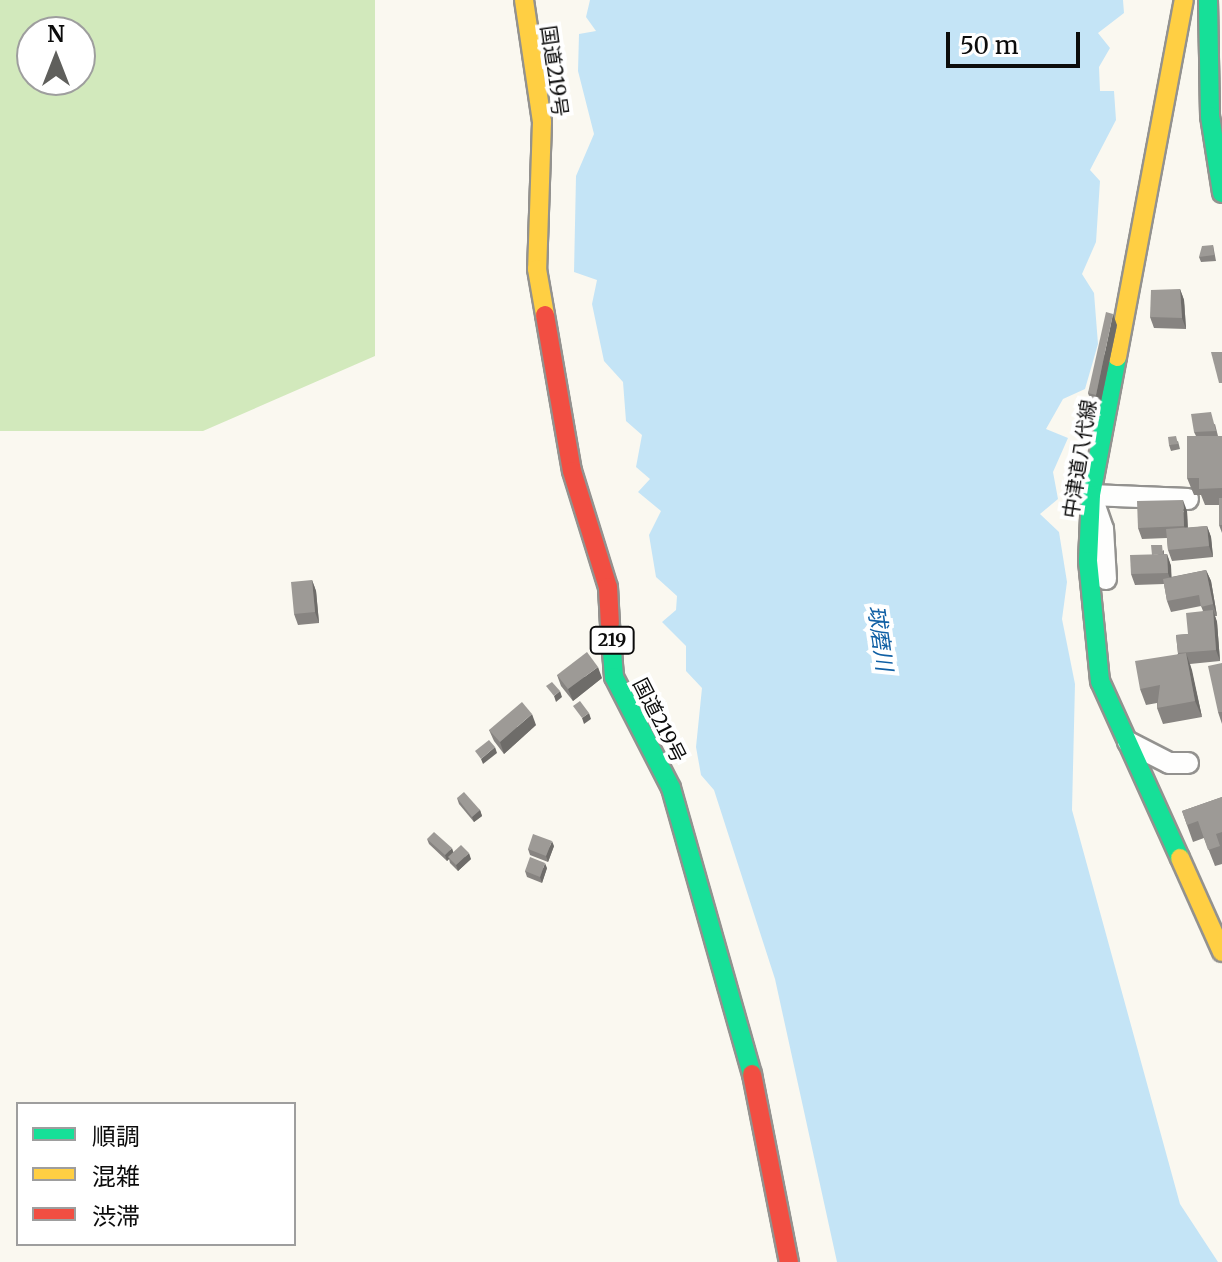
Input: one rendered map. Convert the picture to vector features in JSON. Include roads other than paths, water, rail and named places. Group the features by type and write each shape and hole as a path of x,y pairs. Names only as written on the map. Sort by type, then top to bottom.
{"main road":[{"name":"国道219号","path":"524,0 542,122 537,269 572,471 608,587 614,677 671,788 756,1090 789,1262"},
{"name":"中津道八代線","path":"1184,0 1091,495 1092,636 1100,681 1222,952"},
{"path":"1208,0 1210,116 1222,193"}],"street":[{"path":"1106,579 1103,529 1091,495 1188,499"},
{"path":"1128,742 1169,763 1188,763"}],"water":[{"name":"球磨川","path":"590,0 1123,0 1124,13 1098,33 1110,48 1099,67 1100,91 1114,91 1116,120 1090,170 1100,181 1096,242 1082,274 1094,293 1098,344 1085,389 1063,399 1046,429 1068,438 1053,472 1058,499 1040,514 1059,532 1067,582 1062,619 1075,684 1072,810 1180,1204 1218,1262 837,1262 775,979 714,790 701,775 696,747 702,688 686,671 686,646 662,622 676,610 677,596 656,577 649,535 661,511 638,492 650,479 636,467 642,435 626,421 623,382 604,361 592,304 597,280 574,272 576,176 594,134 578,71 579,34 596,31 586,17"}]}
